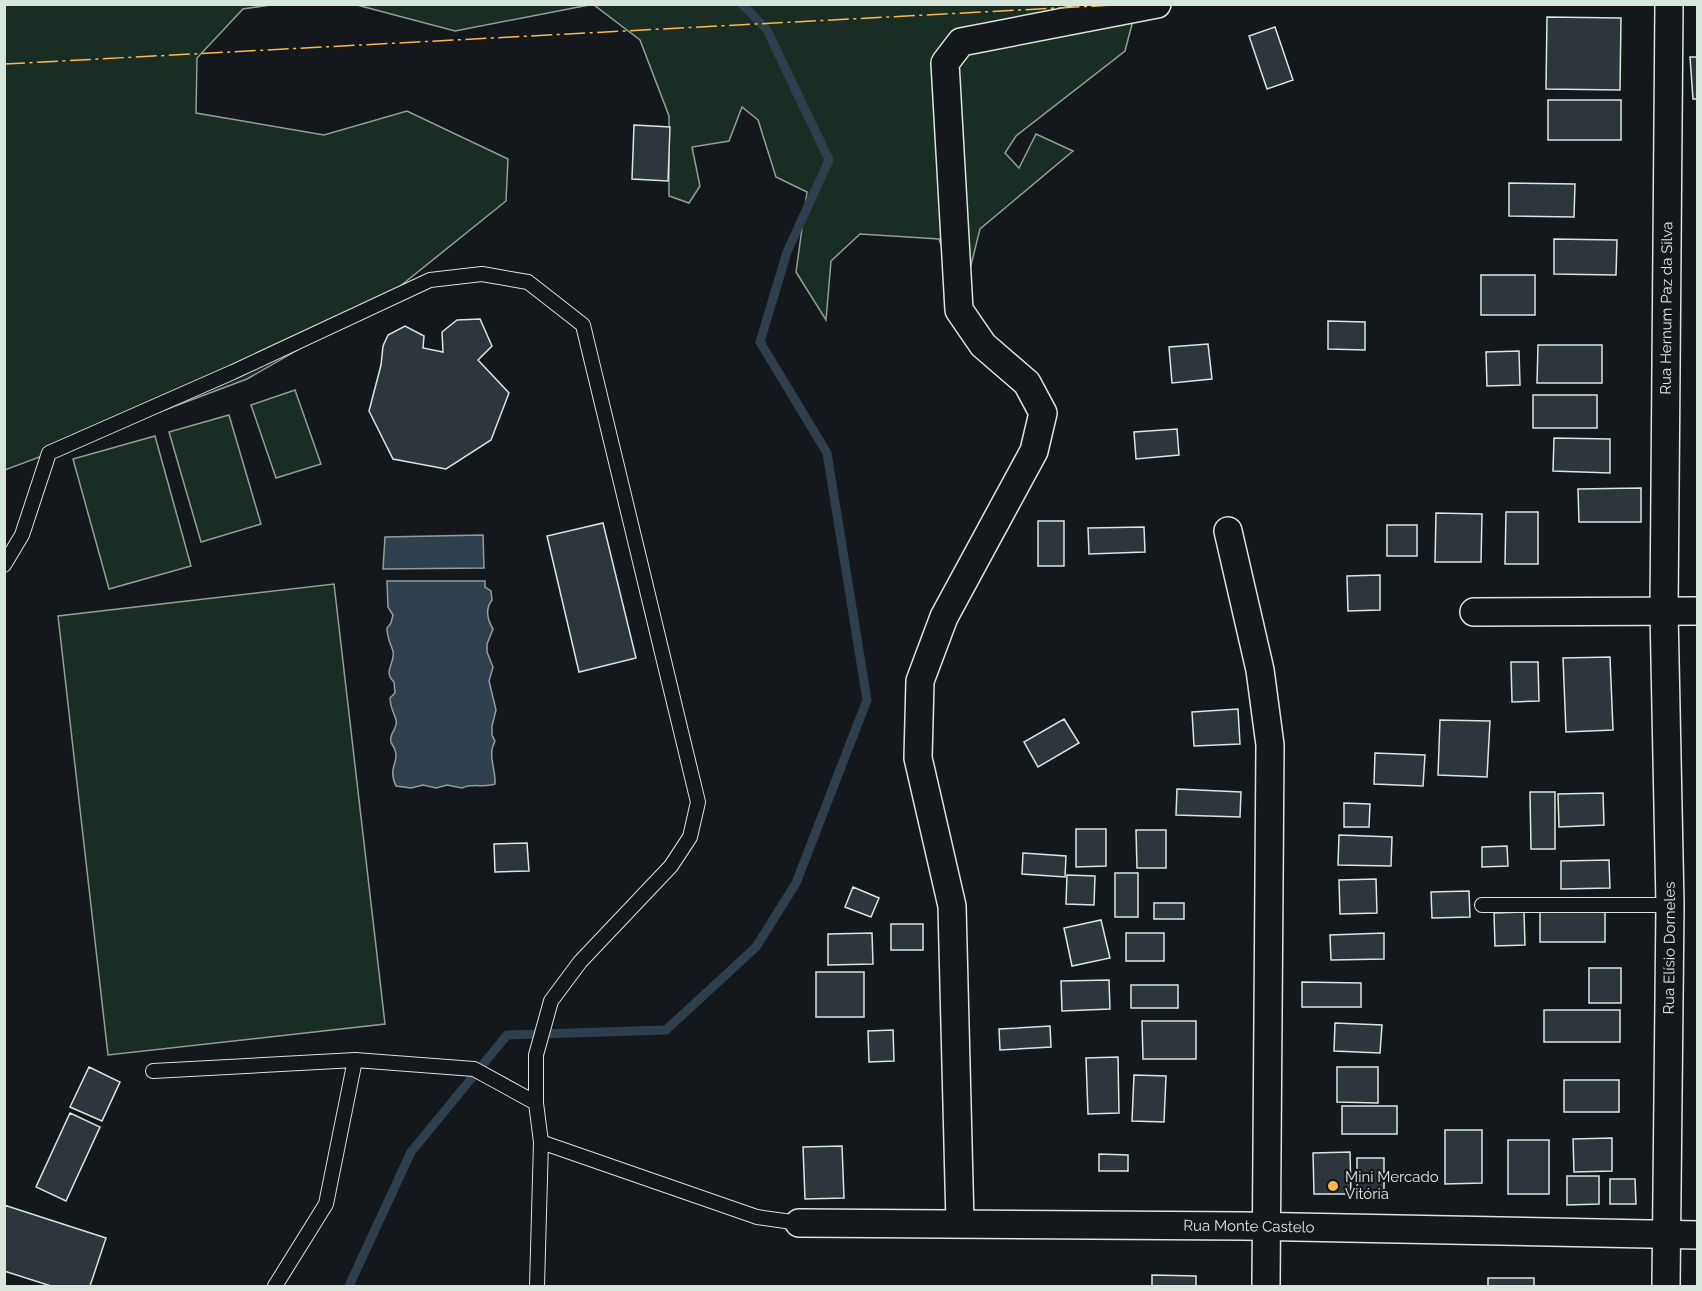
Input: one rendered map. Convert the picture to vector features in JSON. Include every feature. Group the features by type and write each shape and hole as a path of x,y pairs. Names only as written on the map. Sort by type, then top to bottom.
{"street":[{"path":"960,1223 952,906 918,758 920,681 944,617 1034,451 1043,413 1027,382 983,345 959,310 945,63 961,42 1157,4"},
{"name":"Rua Hernum Paz da Silva","path":"1664,611 1669,4"},
{"path":"1228,531 1260,670 1270,745 1266,1287"},
{"name":"Rua Elísio Dorneles","path":"1664,611 1670,905 1666,1287"},
{"path":"1473,612 1698,611"},
{"name":"Rua Monte Castelo","path":"799,1222 1698,1235"}],"lane":[{"path":"4,565 21,535 49,453 233,372 430,280 482,274 528,282 583,325 698,802 690,837 671,866 580,962 551,1001 536,1055 536,1103 541,1142 537,1287"},
{"path":"1482,905 1670,905"},
{"path":"153,1071 355,1060 474,1069 536,1103"},
{"path":"275,1287 326,1204 355,1060"},
{"path":"541,1142 757,1217 799,1222"}],"green space":[{"path":"5,5 270,5 243,9 197,58 196,113 324,135 407,111 508,159 506,201 378,304 247,379 5,470"},
{"path":"357,5 589,5 455,31"},
{"path":"594,5 1137,5 1125,51 1016,136 1005,153 1019,168 1036,134 1073,151 980,229 970,269 952,277 939,239 860,234 831,261 826,320 796,272 807,192 776,177 758,120 742,107 729,141 692,147 700,186 689,203 669,196 669,116 640,40"},
{"path":"295,390 321,464 276,478 251,405"},
{"path":"229,415 261,524 201,542 169,432"},
{"path":"155,436 191,566 109,589 73,459"},
{"path":"334,584 385,1024 108,1055 58,616"}],"water":[{"path":"483,535 484,568 383,569 385,537"},
{"path":"387,581 485,581 485,587 491,591 492,600 488,607 488,614 493,629 487,644 487,652 493,667 489,681 496,710 492,726 495,741 492,757 495,784 462,788 447,785 436,788 423,785 411,788 396,786 393,769 396,754 391,739 396,722 390,698 395,693 394,682 389,674 393,651 387,628 393,615 388,607"}],"building":[{"path":"1547,17 1621,18 1620,90 1546,89"},
{"path":"1275,27 1293,80 1267,89 1249,36"},
{"path":"1690,57 1698,57 1698,99 1693,99"},
{"path":"1548,100 1621,100 1621,140 1548,140"},
{"path":"634,125 670,127 668,181 632,179"},
{"path":"1509,183 1575,184 1574,217 1509,216"},
{"path":"1554,239 1617,240 1616,275 1554,274"},
{"path":"1481,275 1535,275 1535,315 1481,315"},
{"path":"480,319 492,346 478,360 509,393 491,440 446,469 393,459 369,411 381,365 383,346 388,335 405,326 424,336 423,348 443,352 442,332 457,320"},
{"path":"1328,321 1365,322 1365,350 1328,349"},
{"path":"1208,344 1212,379 1172,383 1169,347"},
{"path":"1538,345 1602,345 1602,383 1537,383"},
{"path":"1519,351 1520,385 1487,386 1486,352"},
{"path":"1533,395 1597,395 1597,428 1533,428"},
{"path":"1177,429 1179,455 1136,459 1134,432"},
{"path":"1554,438 1610,439 1610,473 1553,471"},
{"path":"1641,488 1641,522 1579,522 1578,489"},
{"path":"1506,512 1538,512 1538,564 1505,564"},
{"path":"1436,513 1482,514 1481,562 1435,562"},
{"path":"1038,521 1064,521 1064,566 1038,566"},
{"path":"603,523 636,658 579,672 547,536"},
{"path":"1387,525 1417,525 1417,556 1387,556"},
{"path":"1144,527 1145,552 1089,554 1088,528"},
{"path":"1380,575 1380,610 1348,611 1347,576"},
{"path":"1610,657 1613,730 1566,732 1563,658"},
{"path":"1511,662 1538,662 1539,701 1512,702"},
{"path":"1238,709 1240,744 1194,746 1192,712"},
{"path":"1064,719 1079,743 1038,767 1024,742"},
{"path":"1440,720 1490,721 1487,777 1438,775"},
{"path":"1375,753 1425,755 1423,786 1374,784"},
{"path":"1177,789 1241,792 1240,817 1176,815"},
{"path":"1530,792 1555,792 1555,849 1531,849"},
{"path":"1603,793 1604,825 1559,827 1558,794"},
{"path":"1344,803 1370,804 1369,827 1344,827"},
{"path":"1076,829 1106,829 1106,866 1076,867"},
{"path":"1136,830 1166,830 1166,868 1137,868"},
{"path":"1339,835 1392,837 1391,866 1338,865"},
{"path":"527,843 529,871 495,872 494,844"},
{"path":"1507,846 1508,866 1482,867 1482,847"},
{"path":"1023,853 1066,856 1065,877 1022,874"},
{"path":"1609,860 1610,888 1561,889 1561,861"},
{"path":"1115,873 1138,873 1138,917 1115,917"},
{"path":"1067,875 1095,876 1094,905 1066,904"},
{"path":"1376,879 1377,913 1340,914 1339,880"},
{"path":"853,887 879,898 871,917 845,907"},
{"path":"1469,891 1470,917 1432,918 1431,892"},
{"path":"1154,903 1184,903 1184,919 1154,919"},
{"path":"1540,909 1605,909 1605,942 1540,942"},
{"path":"1524,912 1525,945 1495,946 1494,913"},
{"path":"1101,920 1110,958 1072,966 1064,928"},
{"path":"891,924 923,924 923,950 891,950"},
{"path":"872,933 873,964 828,965 828,934"},
{"path":"1126,933 1164,933 1164,961 1126,961"},
{"path":"1384,933 1384,959 1331,960 1330,935"},
{"path":"1589,968 1621,968 1621,1003 1589,1003"},
{"path":"816,972 864,972 864,1017 816,1017"},
{"path":"1109,980 1110,1009 1062,1011 1061,981"},
{"path":"1302,982 1361,983 1361,1007 1302,1007"},
{"path":"1131,985 1178,985 1178,1008 1131,1008"},
{"path":"1544,1010 1620,1010 1620,1042 1544,1042"},
{"path":"1142,1021 1196,1021 1196,1059 1143,1059"},
{"path":"1335,1023 1382,1025 1380,1053 1334,1051"},
{"path":"1050,1026 1051,1047 1000,1050 999,1029"},
{"path":"893,1030 894,1061 869,1062 868,1031"},
{"path":"1118,1057 1119,1113 1088,1114 1086,1058"},
{"path":"89,1067 120,1082 102,1121 70,1107"},
{"path":"1337,1067 1378,1067 1378,1103 1337,1102"},
{"path":"1134,1075 1166,1076 1164,1122 1132,1121"},
{"path":"1564,1080 1619,1080 1619,1112 1564,1112"},
{"path":"1342,1106 1397,1106 1397,1134 1342,1134"},
{"path":"70,1113 100,1127 66,1201 36,1187"},
{"path":"1445,1130 1482,1130 1482,1183 1445,1184"},
{"path":"1612,1138 1612,1171 1574,1172 1573,1139"},
{"path":"1508,1140 1549,1140 1549,1194 1508,1194"},
{"path":"842,1146 844,1198 805,1199 803,1147"},
{"path":"1350,1152 1351,1194 1314,1194 1313,1153"},
{"path":"1099,1154 1128,1155 1128,1171 1099,1171"},
{"path":"1357,1158 1384,1158 1384,1194 1357,1194"},
{"path":"1567,1176 1599,1176 1599,1204 1567,1205"},
{"path":"1610,1179 1635,1179 1636,1204 1610,1204"},
{"path":"4,1205 106,1238 90,1286 51,1286 4,1271"},
{"path":"1152,1275 1196,1276 1196,1286 1152,1286"},
{"path":"1488,1278 1534,1278 1534,1286 1488,1286"}],"waterway":[{"path":"349,1286 411,1152 507,1035 666,1030 756,947 796,883 867,700 827,453 760,342 787,252 829,160 767,30 742,4"}],"power":[{"path":"4,64 1132,4"}],"place":[{"name":"Mini Mercado Vitória","path":"1333,1186"}]}
